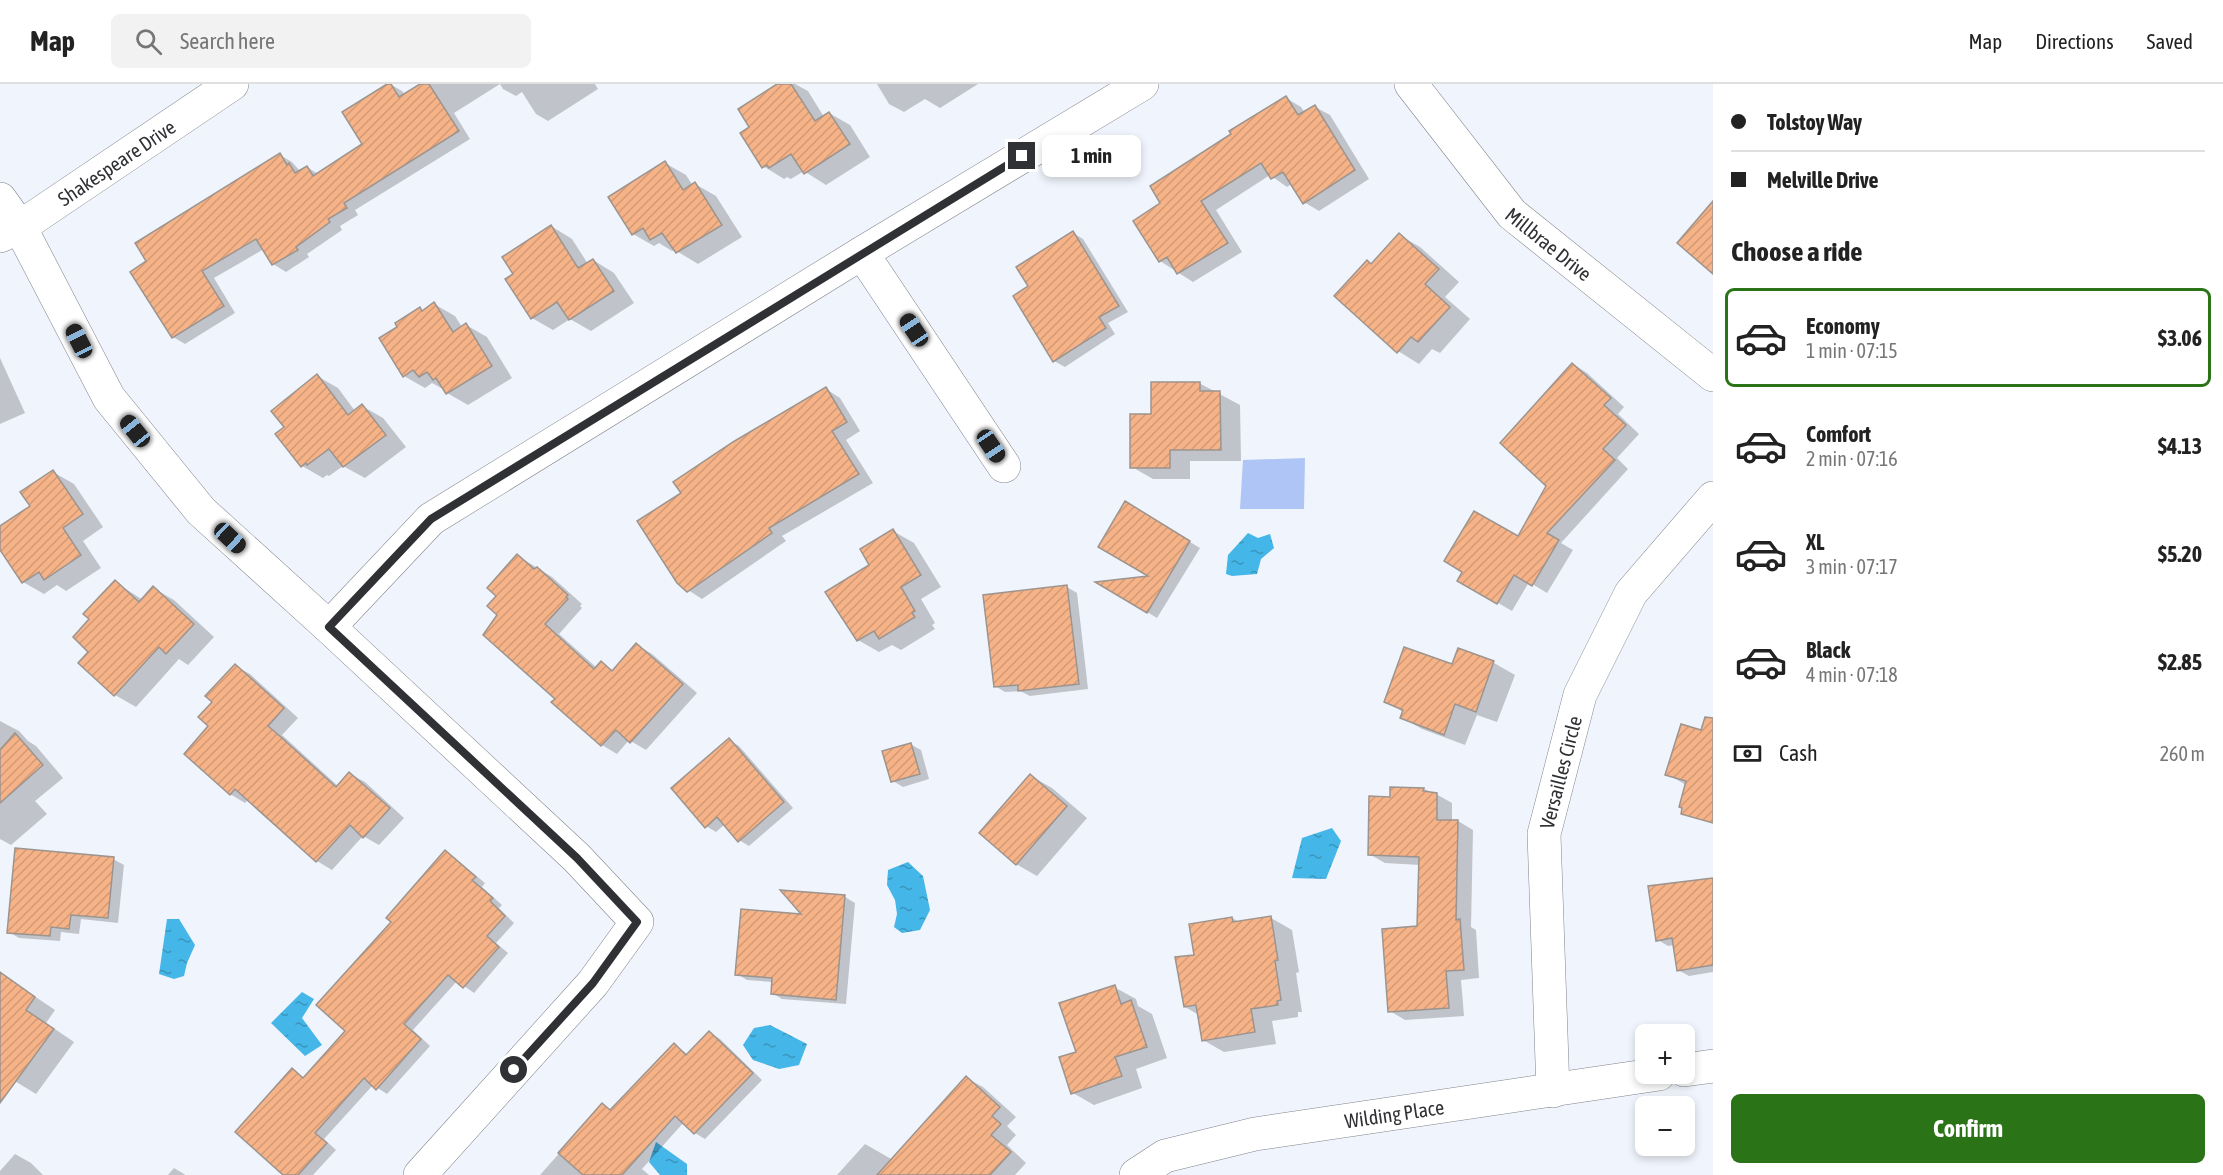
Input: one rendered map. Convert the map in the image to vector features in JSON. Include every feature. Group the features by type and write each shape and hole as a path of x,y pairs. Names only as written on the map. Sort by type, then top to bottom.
{"street":[{"name":"Shakespeare Drive","path":"10,232 232,84"},
{"path":"329,627 431,519 862,253 1142,84"},
{"name":"Millbrae Drive","path":"1411,84 1512,214 1713,375"},
{"path":"0,199 10,232 109,398 201,511 577,858 637,922 593,983 420,1175"},
{"path":"862,253 1004,466"},
{"name":"Versailles Circle","path":"1553,1090 1544,834 1580,695 1631,593 1713,498"},
{"path":"1695,1068 1713,1066"},
{"name":"Wilding Place","path":"1136,1175 1165,1156 1256,1134 1635,1078"}],"shaded area":[{"path":"1305,458 1304,509 1240,509 1243,460"}],"water":[{"path":"1248,533 1258,538 1270,534 1274,548 1261,559 1257,574 1232,576 1226,574 1228,555"},
{"path":"1332,828 1341,841 1326,879 1292,878 1302,838"},
{"path":"908,862 923,876 930,910 920,930 902,933 894,927 897,914 895,900 887,885 888,870"},
{"path":"167,919 179,919 195,945 184,976 174,979 159,974"},
{"path":"302,992 314,999 302,1018 322,1045 305,1056 271,1023"},
{"path":"770,1025 807,1044 799,1065 779,1069 753,1060 743,1045 754,1028"},
{"path":"656,1142 687,1164 687,1175 660,1175 649,1162"}],"building":[{"path":"387,84 391,84 399,97 420,84 429,84 459,131 344,203 347,208 328,219 330,222 296,247 298,250 272,265 256,239 202,271 224,306 172,338 130,272 146,261 135,243 280,153 295,173 307,166 313,176 362,144 342,112"},
{"path":"777,84 791,84 815,121 829,112 850,144 804,174 791,154 769,168 767,165 762,168 740,133 749,127 738,109"},
{"path":"1286,96 1298,115 1315,105 1355,170 1303,204 1283,172 1271,179 1261,163 1201,201 1228,243 1177,274 1167,257 1159,262 1133,221 1160,203 1150,186 1231,134 1229,131"},
{"path":"665,161 683,190 695,182 722,225 676,253 662,233 650,240 643,228 632,235 608,197"},
{"path":"1713,201 1713,274 1677,243"},
{"path":"551,225 578,268 593,259 614,291 569,320 557,302 531,319 505,279 513,274 502,257"},
{"path":"1073,231 1119,306 1099,317 1106,328 1053,362 1013,296 1028,286 1016,267"},
{"path":"1399,233 1439,269 1425,284 1450,307 1418,342 1411,337 1397,353 1334,296 1367,260 1371,264"},
{"path":"434,302 453,332 466,323 492,366 446,394 436,378 433,380 427,372 419,377 413,370 403,377 379,338 397,327 395,323 420,307 422,311"},
{"path":"1572,363 1611,398 1604,405 1626,425 1603,449 1615,460 1547,533 1559,540 1532,586 1514,575 1497,604 1457,581 1462,572 1444,561 1474,511 1518,536 1546,486 1500,443"},
{"path":"317,374 348,415 362,404 386,435 343,467 329,449 301,467 275,434 284,427 271,411"},
{"path":"1151,382 1200,382 1200,391 1220,391 1221,450 1170,450 1170,468 1130,468 1130,414 1151,414"},
{"path":"826,387 847,422 832,431 859,474 769,528 772,533 687,592 677,583 637,521 681,493 673,482 733,442"},
{"path":"53,470 83,514 63,528 81,555 44,580 39,572 22,583 0,550 0,526 30,506 20,492"},
{"path":"1125,501 1190,541 1147,613 1095,582 1148,576 1098,547"},
{"path":"893,529 921,575 901,587 915,611 912,613 915,617 879,639 874,631 857,641 825,592 869,565 860,549"},
{"path":"517,554 534,569 537,567 568,595 566,597 568,599 545,624 594,669 601,661 612,671 636,643 683,684 630,743 616,730 601,746 551,702 555,699 483,635 497,615 487,606 496,596 487,588"},
{"path":"115,580 139,602 153,586 194,624 166,654 159,647 114,696 78,663 88,652 73,637 89,619 83,614"},
{"path":"1067,585 1079,684 1018,691 1018,685 994,687 983,595"},
{"path":"1404,647 1452,664 1458,648 1494,661 1476,712 1455,704 1444,735 1400,718 1403,710 1384,702"},
{"path":"235,664 284,708 268,726 336,787 349,772 390,808 363,838 350,825 316,862 235,789 230,795 184,754 208,726 198,717 212,702 205,696"},
{"path":"1705,717 1713,718 1713,823 1681,814 1682,808 1679,807 1686,781 1665,775 1681,724 1701,730"},
{"path":"15,733 43,765 0,803 0,750"},
{"path":"729,738 784,802 738,842 717,817 705,828 671,788"},
{"path":"911,743 920,774 891,782 882,751"},
{"path":"1030,774 1067,806 1016,865 979,833"},
{"path":"1390,787 1424,788 1423,791 1437,793 1437,820 1458,820 1456,920 1460,919 1464,970 1446,971 1449,1008 1388,1012 1382,929 1417,926 1419,857 1368,855 1369,796 1390,797"},
{"path":"15,848 114,857 108,918 71,915 69,929 51,927 50,936 7,933"},
{"path":"445,850 476,877 472,880 493,898 490,901 505,916 487,936 499,947 463,988 448,975 404,1024 421,1039 376,1090 364,1078 315,1133 327,1143 298,1175 283,1175 235,1132 292,1068 303,1078 345,1031 316,1005 391,922 386,918"},
{"path":"1713,878 1713,965 1677,971 1672,938 1656,941 1648,886"},
{"path":"780,890 845,895 836,1000 771,994 772,978 735,975 741,909 801,914"},
{"path":"1271,916 1281,1000 1277,1001 1278,1005 1251,1009 1255,1032 1202,1041 1196,1005 1184,1007 1175,957 1194,955 1189,924 1232,917 1233,922"},
{"path":"0,972 35,997 26,1010 54,1029 0,1103"},
{"path":"1115,985 1121,1004 1131,1000 1147,1047 1115,1057 1122,1076 1071,1094 1059,1057 1076,1052 1059,1003"},
{"path":"709,1031 753,1073 694,1134 675,1116 622,1175 583,1175 558,1153 602,1103 610,1110 674,1043 686,1055"},
{"path":"966,1076 1000,1107 992,1116 1001,1124 991,1135 1011,1152 990,1175 877,1175"}],"route":[{"path":"514,1070 593,983 637,922 577,858 329,627 431,519 1022,156"}]}
